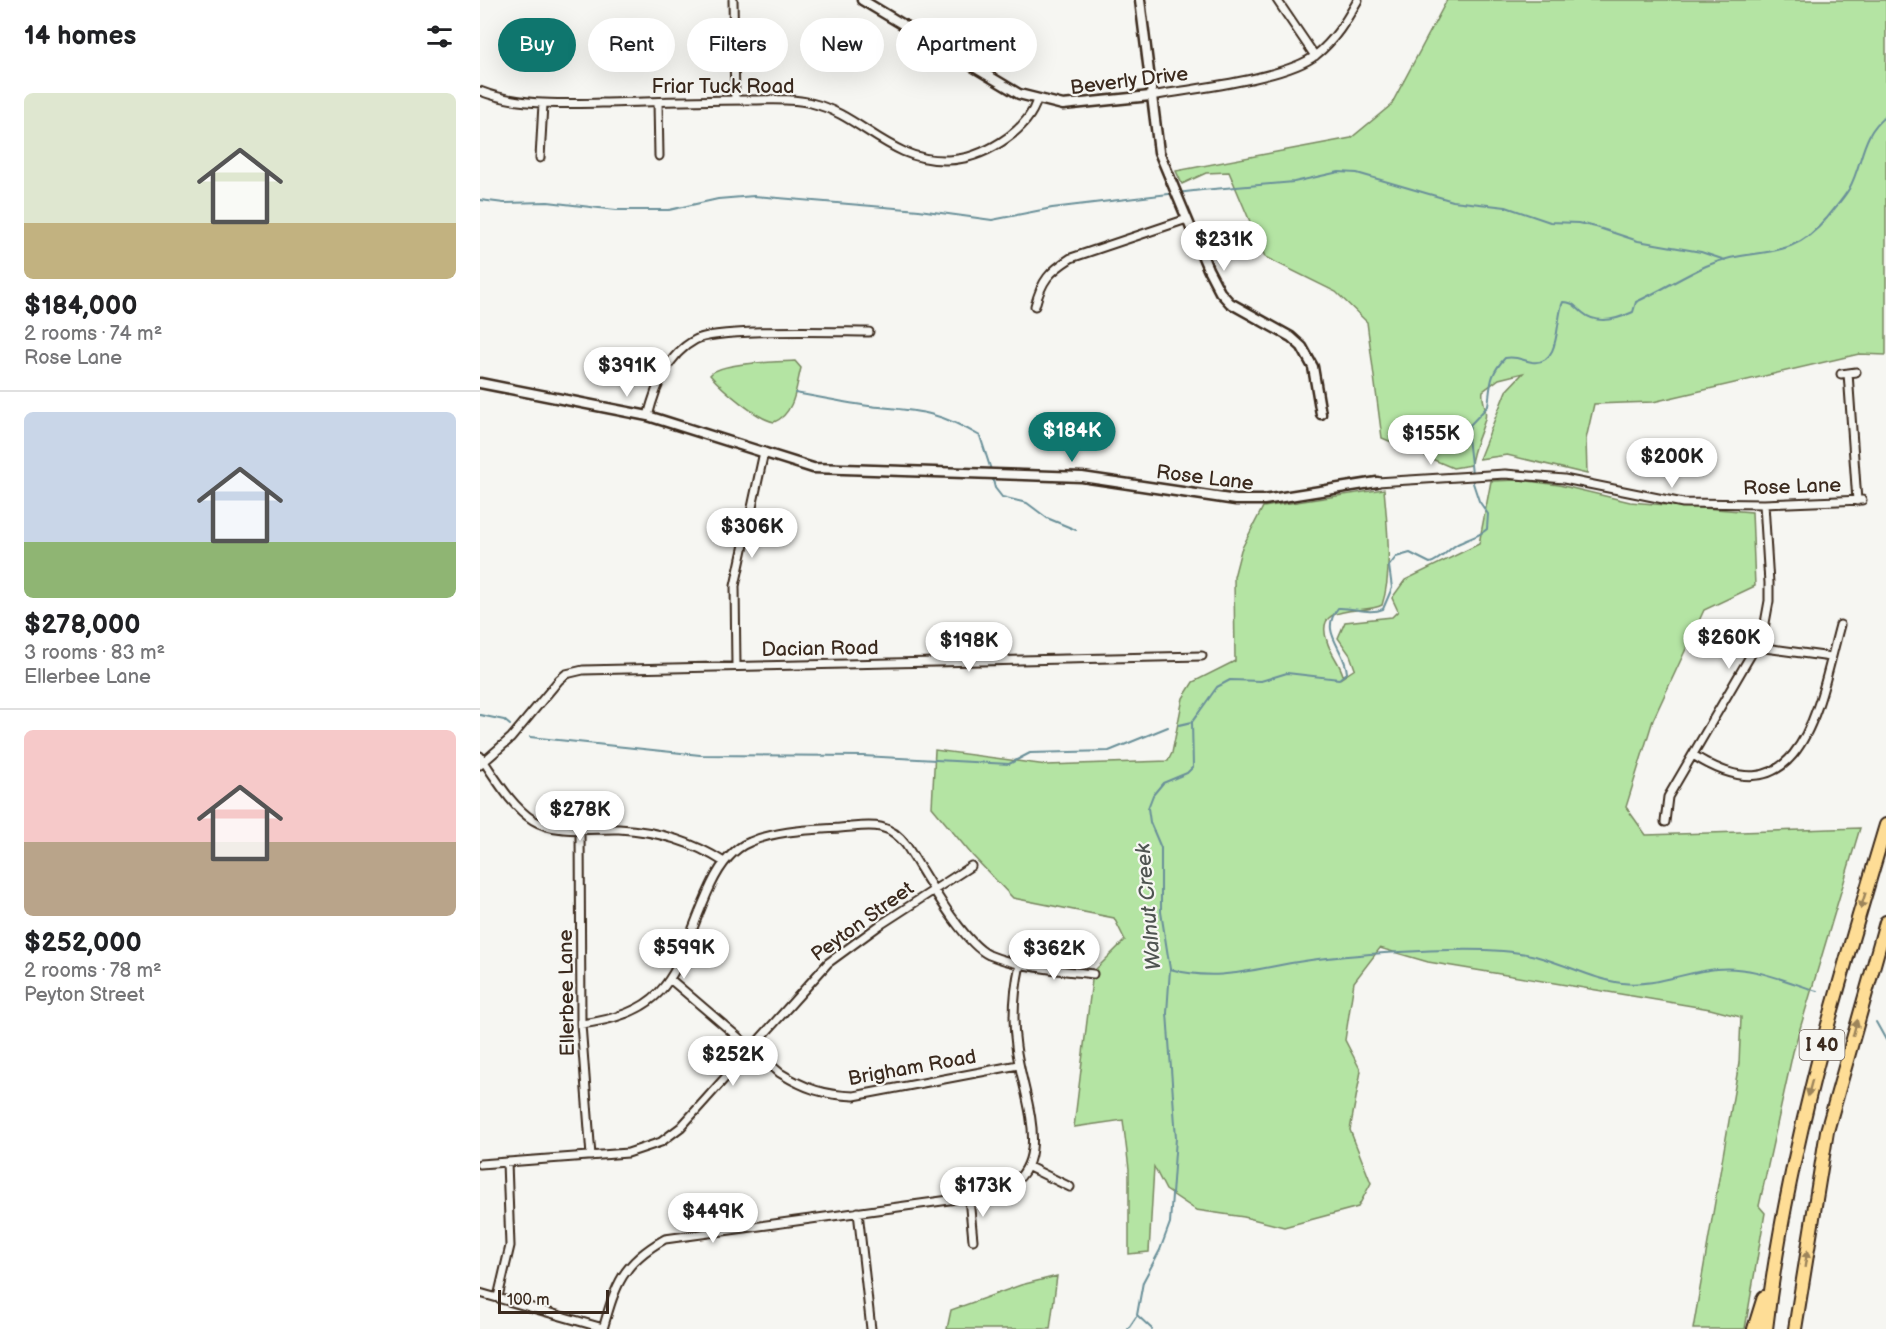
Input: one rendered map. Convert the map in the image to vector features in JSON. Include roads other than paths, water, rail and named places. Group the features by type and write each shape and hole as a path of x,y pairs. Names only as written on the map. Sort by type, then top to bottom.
{"highway":[{"name":"I 40","path":"1766,1329 1773,1270 1803,1115 1886,825"},
{"name":"I 40","path":"1796,1329 1827,1131 1886,922"},
{"path":"1754,1329 1773,1270"}],"street":[{"path":"733,0 735,100"},
{"name":"Beverly Drive","path":"862,0 1019,94 1063,105 1150,96 1282,71 1315,56 1331,42 1344,26 1358,0"},
{"path":"1140,0 1150,96 1159,152 1187,219 1224,298 1237,309 1291,337 1305,351 1315,373 1321,414"},
{"path":"1277,0 1315,56"},
{"name":"Friar Tuck Road","path":"480,91 543,104 735,100 793,100 813,103 836,113 909,155 927,160 970,158 1002,142 1028,116 1037,100"},
{"path":"658,102 659,156"},
{"path":"540,158 543,104"},
{"path":"1035,306 1041,286 1054,268 1071,258 1187,219"},
{"path":"648,416 654,393 665,369 681,350 697,339 735,334 869,332"},
{"name":"Rose Lane","path":"480,383 648,416 813,468 835,471 1082,477 1236,500 1264,500 1377,482 1486,475 1543,476 1683,503 1764,504 1859,501 1848,373"},
{"path":"736,666 735,586 764,452"},
{"path":"1665,822 1668,797 1763,634 1769,601 1764,504"},
{"path":"1693,755 1727,773 1747,776 1761,774 1781,766 1792,758 1808,734 1840,625"},
{"path":"1757,647 1831,657"},
{"name":"Dacian Road","path":"481,761 511,738 551,688 566,674 584,670 1202,656"},
{"path":"481,761 521,811 535,822 549,826 580,829 650,832 708,852 724,862"},
{"path":"581,1024 628,1015 662,990 670,979 708,891 724,862 748,843 778,834 872,826 886,827 897,833 961,930 987,954 1020,964 1093,974"},
{"name":"Ellerbee Lane","path":"580,829 581,1024 591,1156"},
{"name":"Peyton Street","path":"480,1164 628,1153 661,1142 681,1127 828,963 971,866"},
{"path":"480,1293 603,1329 615,1286 630,1265 646,1249 665,1239 969,1198 1008,1190 1029,1167 1033,1143 1018,1065 1013,1023 1014,992 1020,964"},
{"name":"Brigham Road","path":"670,979 780,1073 798,1084 826,1095 854,1096 1018,1065"},
{"path":"498,1297 510,1246 507,1162"},
{"path":"1029,1167 1070,1187"},
{"path":"969,1198 973,1240"},
{"path":"858,1212 871,1329"}],"waterway":[{"name":"Walnut Creek","path":"1137,1315 1143,1282 1160,1250 1170,1223 1176,1138 1167,1013 1170,969 1161,912 1161,848 1150,822 1148,808 1153,795 1163,783 1187,773 1193,767 1192,722 1217,687 1230,680 1261,681 1287,673 1339,679 1347,673 1346,664 1332,633 1331,625 1338,608 1367,611 1383,609 1392,588 1389,566 1396,557 1410,553 1430,563 1439,559 1457,544 1487,529 1488,514 1479,501 1473,483 1468,437 1470,425 1488,406 1493,375 1505,358 1532,362 1542,361 1548,357 1556,340 1563,302 1572,304 1589,317 1601,320 1614,319 1633,312 1636,302 1706,266 1739,256 1770,252 1798,242 1813,233 1847,193 1867,140 1878,123 1886,116"},
{"path":"480,200 504,203 548,202 616,210 669,210 718,199 754,196 919,210 992,220 1052,208 1202,190 1294,182 1339,172 1357,173 1453,201 1506,207 1550,222 1578,223 1596,227 1638,241 1701,252 1725,260"},
{"path":"795,393 860,405 926,413 951,421 980,436 991,470"},
{"path":"992,476 995,488 1002,497 1027,503 1047,518 1076,530"},
{"path":"480,715 504,720 510,725"},
{"path":"1179,725 1192,722"},
{"path":"530,737 700,755 863,756 1009,764 1030,753 1109,751 1168,727"},
{"path":"1170,969 1205,975 1237,973 1340,956 1415,951 1483,950 1531,955 1622,983 1646,983 1729,968 1767,975 1817,991"},
{"path":"1876,1022 1886,1040"},
{"name":"Walnut Creek","path":"1137,1315 1152,1329"},
{"path":"1128,1329 1136,1317"}]}
